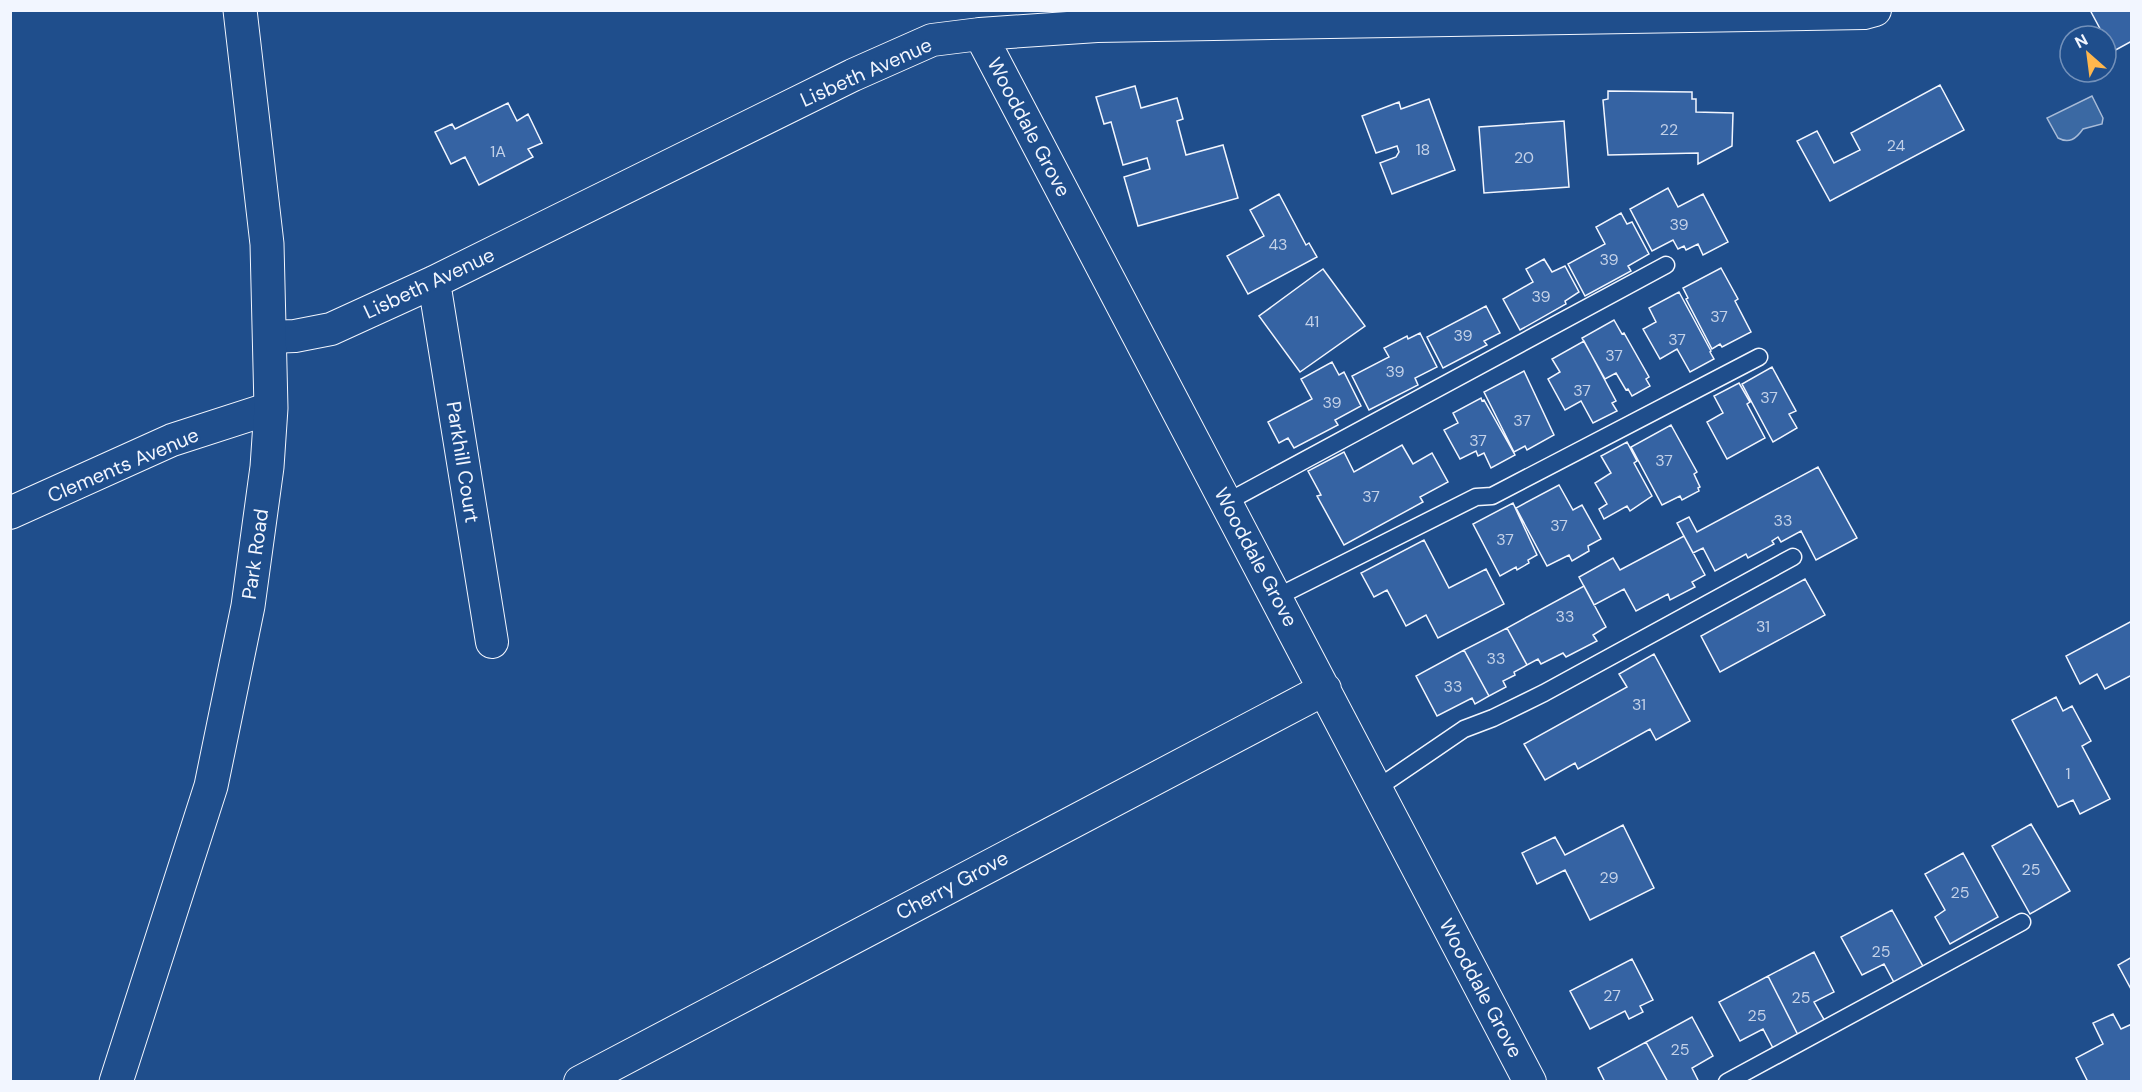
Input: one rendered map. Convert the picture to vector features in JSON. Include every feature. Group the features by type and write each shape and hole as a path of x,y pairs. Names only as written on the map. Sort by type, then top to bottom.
{"street":[{"name":"Park Road","path":"116,1082 212,786 248,606 267,467 271,408 267,244 240,10"},
{"name":"Lisbeth Avenue","path":"269,337 295,336 331,329 434,282 853,75 932,40 980,34 1097,26 1669,14 1864,13 1875,10"},
{"name":"Wooddale Grove","path":"980,34 1530,1082"},
{"name":"Parkhill Court","path":"434,282 492,642"},
{"name":"Clements Avenue","path":"10,513 172,440 271,408"},
{"name":"Cherry Grove","path":"580,1082 1325,690"}],"lane":[{"path":"1227,502 1666,265"},
{"path":"1277,597 1476,497 1492,495 1759,357"},
{"path":"1376,789 1464,729 1544,693 1792,557"},
{"path":"1727,1082 2022,922"}],"water":[{"path":"2092,96 2103,118 2102,124 2083,129 2072,140 2066,141 2058,138 2047,118"}],"building":[{"path":"2090,10 2132,10 2132,41 2118,49 2118,24 2098,24"},
{"path":"1940,85 1964,130 1830,201 1797,141 1817,131 1834,163 1860,150 1851,133"},
{"path":"1135,86 1141,108 1177,98 1183,119 1177,121 1186,155 1223,145 1238,198 1138,226 1124,177 1150,169 1147,158 1123,165 1111,122 1104,124 1096,97"},
{"path":"1608,91 1692,92 1692,99 1696,99 1696,112 1733,113 1732,146 1698,164 1698,153 1608,155 1603,100 1608,99"},
{"path":"1429,99 1455,170 1392,194 1380,163 1396,157 1399,152 1397,146 1376,153 1362,116 1399,102 1401,109"},
{"path":"508,103 517,121 528,114 542,143 528,149 533,157 479,185 465,157 451,164 435,132 452,124 455,129"},
{"path":"1564,121 1569,187 1484,193 1479,127"},
{"path":"1668,188 1678,207 1703,194 1728,242 1703,255 1698,244 1686,250 1684,246 1678,249 1673,240 1652,251 1630,209"},
{"path":"1279,194 1306,245 1309,243 1317,257 1248,294 1227,256 1264,236 1250,210"},
{"path":"1621,213 1627,224 1632,222 1649,254 1628,266 1631,271 1585,296 1568,264 1605,244 1596,227"},
{"path":"1544,259 1552,272 1565,266 1579,292 1565,301 1566,304 1520,330 1503,299 1533,282 1526,269"},
{"path":"1721,268 1738,299 1735,301 1751,332 1722,347 1720,344 1712,349 1686,299 1688,298 1683,288"},
{"path":"1323,269 1365,326 1300,372 1259,316"},
{"path":"1679,292 1714,359 1690,372 1677,349 1660,359 1643,329 1656,322 1649,308"},
{"path":"1486,306 1500,333 1484,341 1487,345 1443,368 1427,337"},
{"path":"1614,320 1649,377 1646,379 1650,386 1632,396 1616,373 1605,379 1582,338"},
{"path":"1420,333 1437,367 1415,378 1418,385 1369,410 1352,376 1389,357 1384,348 1407,336 1408,339"},
{"path":"1584,341 1616,401 1612,403 1617,411 1593,423 1581,401 1565,410 1548,379 1560,372 1552,359"},
{"path":"1332,362 1339,375 1344,372 1361,406 1335,420 1338,425 1294,448 1288,438 1279,443 1268,422 1312,399 1301,379"},
{"path":"1772,367 1796,411 1789,414 1797,428 1773,442 1742,384"},
{"path":"1524,371 1554,435 1527,450 1525,446 1514,452 1484,392"},
{"path":"1739,383 1750,402 1747,404 1765,438 1727,459 1707,422 1723,413 1714,396"},
{"path":"1481,398 1515,455 1491,468 1484,453 1478,456 1476,451 1460,459 1444,430 1458,423 1453,413"},
{"path":"1671,425 1697,472 1694,474 1700,487 1699,491 1682,500 1680,496 1662,505 1631,447"},
{"path":"1627,442 1637,461 1634,463 1652,496 1630,511 1627,506 1604,519 1599,509 1607,504 1595,483 1611,473 1601,456"},
{"path":"1402,445 1413,464 1432,453 1448,482 1420,497 1423,502 1344,545 1317,496 1321,495 1308,471 1344,452 1354,472"},
{"path":"1818,467 1857,538 1816,560 1801,531 1781,542 1778,537 1772,541 1774,544 1748,558 1746,554 1715,571 1703,548 1693,553 1677,523 1689,517 1697,532"},
{"path":"1559,485 1573,510 1582,505 1601,539 1588,546 1589,551 1572,561 1569,555 1547,566 1516,508"},
{"path":"1513,503 1537,555 1517,570 1516,567 1500,576 1473,524"},
{"path":"1684,536 1705,575 1692,582 1695,587 1670,600 1668,594 1636,611 1624,589 1594,605 1579,577 1613,558 1620,570"},
{"path":"1424,540 1449,588 1486,569 1504,604 1438,638 1426,615 1406,626 1387,590 1374,597 1361,573"},
{"path":"1805,579 1825,615 1720,672 1701,636"},
{"path":"1584,586 1606,627 1593,635 1597,641 1566,657 1563,653 1541,664 1538,659 1527,665 1507,628"},
{"path":"2132,621 2132,675 2105,689 2097,674 2080,684 2066,656"},
{"path":"1507,628 1527,665 1503,681 1506,687 1489,696 1464,650"},
{"path":"1464,650 1489,696 1475,704 1472,698 1437,716 1416,676"},
{"path":"1654,654 1690,721 1656,740 1650,729 1578,769 1575,763 1545,780 1524,744 1627,687 1619,674"},
{"path":"2056,697 2063,711 2072,706 2091,741 2082,746 2110,799 2080,814 2073,800 2058,807 2012,720"},
{"path":"2031,824 2070,891 2030,914 1992,846"},
{"path":"1623,825 1654,888 1590,920 1565,870 1537,884 1522,853 1555,837 1565,855"},
{"path":"1963,853 1998,917 1950,944 1935,917 1945,910 1925,874"},
{"path":"1892,910 1925,970 1896,986 1884,964 1862,975 1841,937"},
{"path":"1814,952 1834,992 1814,1002 1826,1023 1799,1037 1768,976"},
{"path":"2132,957 2132,991 2118,965"},
{"path":"1632,959 1653,1000 1640,1006 1643,1012 1629,1019 1625,1011 1590,1029 1570,991"},
{"path":"1768,976 1799,1037 1774,1050 1763,1029 1740,1041 1719,1002"},
{"path":"2113,1014 2121,1029 2132,1024 2132,1082 2088,1082 2076,1058 2103,1044 2093,1023"},
{"path":"1692,1017 1713,1056 1692,1068 1699,1082 1668,1082 1646,1042"},
{"path":"1646,1042 1668,1082 1605,1082 1598,1068"}]}
